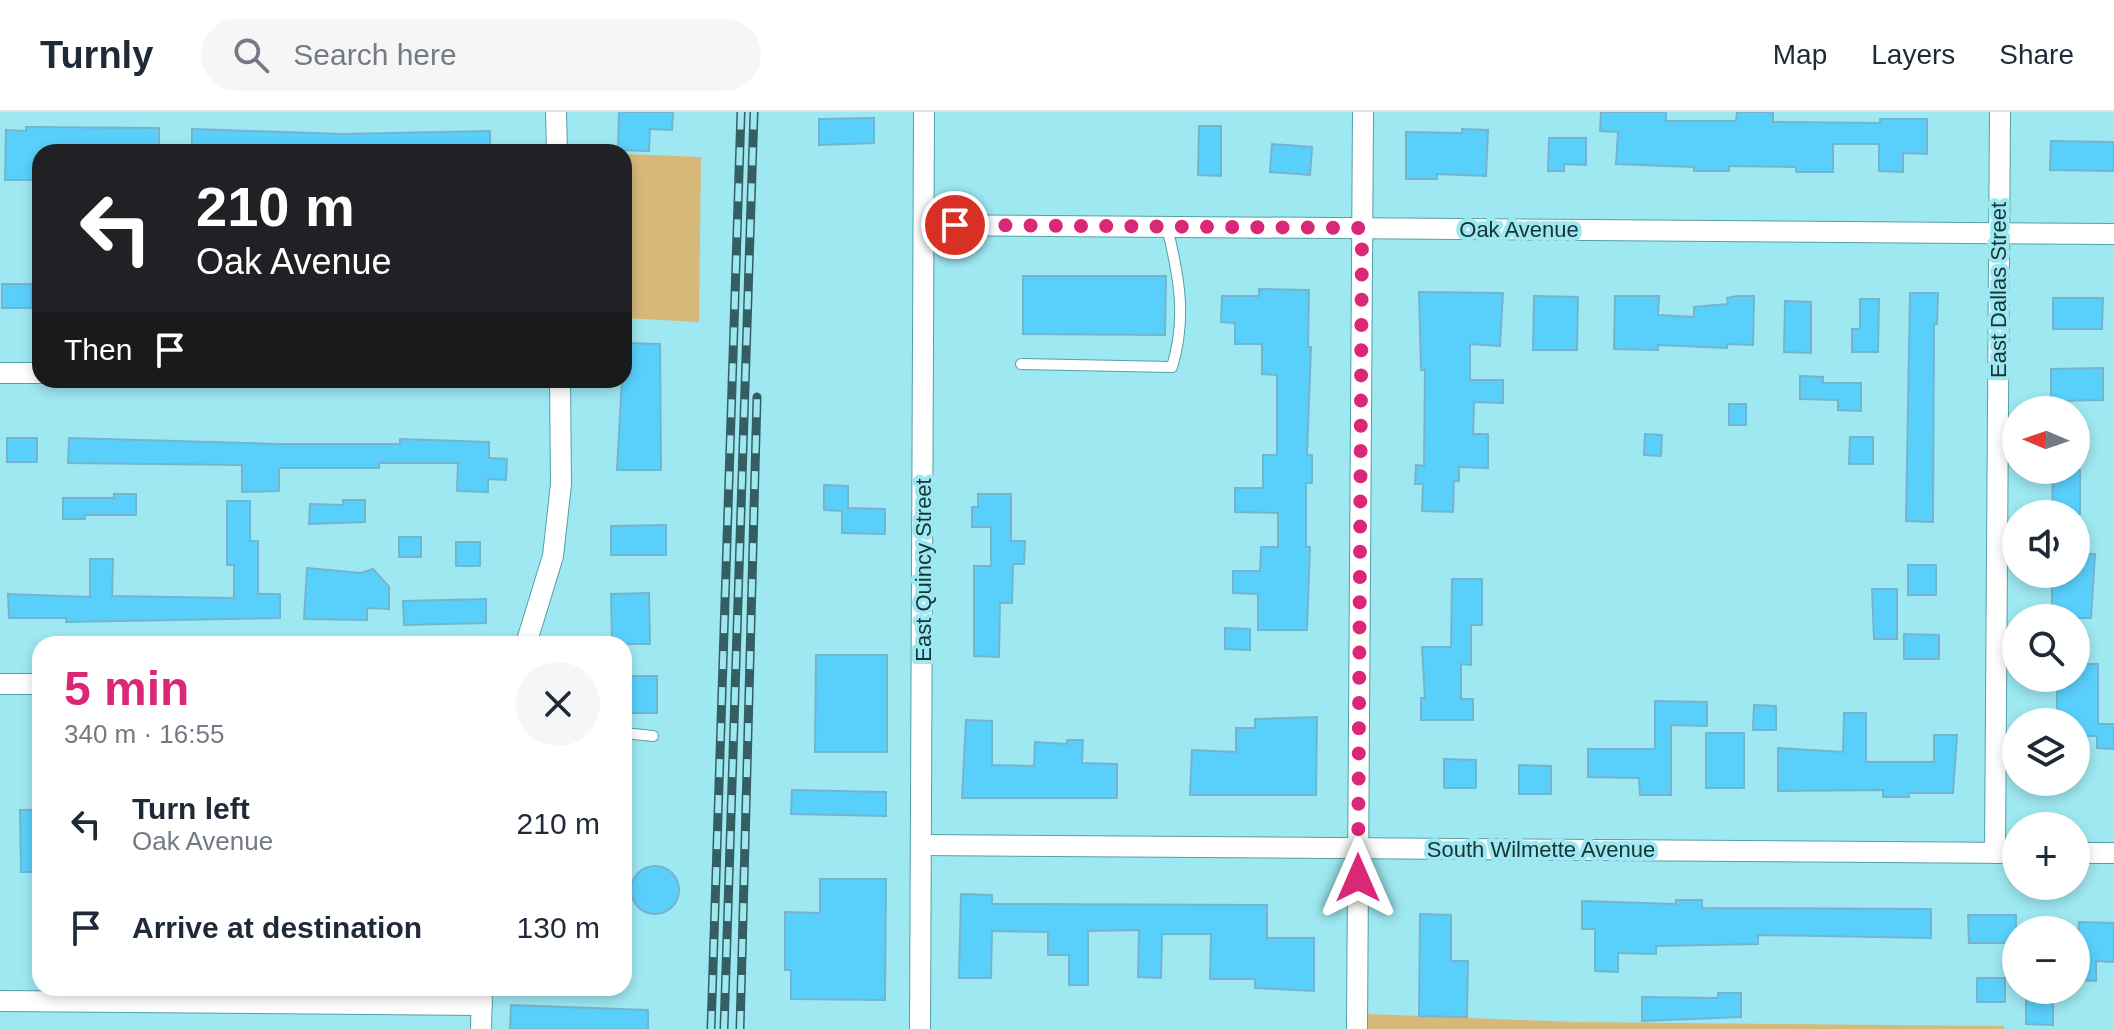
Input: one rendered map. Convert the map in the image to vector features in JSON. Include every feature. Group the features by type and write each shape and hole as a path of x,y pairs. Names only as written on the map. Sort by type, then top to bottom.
{"street":[{"path":"556,112 557,144"},
{"name":"East Quincy Street","path":"920,1029 924,112"},
{"path":"1357,1029 1363,112"},
{"name":"East Dallas Street","path":"1995,853 2000,112"},
{"name":"Oak Avenue","path":"925,225 2114,234"},
{"path":"0,373 32,373"},
{"path":"528,636 553,556 561,484 560,388"},
{"path":"0,684 32,684"},
{"name":"South Wilmette Avenue","path":"921,845 2002,853"},
{"path":"2090,853 2114,853"},
{"path":"0,1001 482,997 481,1029"}],"lane":[{"path":"1021,364 1172,367 1180,340 1182,307 1167,227"},
{"path":"632,734 653,736"}],"shaded area":[{"path":"632,154 701,157 699,322 632,318"},
{"path":"1368,1014 1574,1022 2004,1026 2004,1029 1367,1029"}],"building":[{"path":"619,112 673,112 672,130 650,129 649,151 632,150 632,144 618,144"},
{"path":"1601,112 1666,112 1666,121 1736,121 1737,112 1773,112 1773,122 1880,123 1880,119 1927,119 1927,154 1903,153 1903,172 1879,171 1879,144 1833,144 1833,172 1796,172 1796,167 1729,166 1729,171 1694,171 1694,167 1616,164 1618,132 1600,131"},
{"path":"874,118 874,143 819,145 819,119"},
{"path":"1199,126 1221,126 1221,176 1198,175"},
{"path":"26,127 159,128 159,144 32,144 32,180 5,180 6,130 26,131"},
{"path":"192,129 342,134 490,131 490,144 192,144"},
{"path":"1462,129 1488,130 1486,176 1437,174 1437,179 1406,179 1406,132 1462,133"},
{"path":"1549,138 1586,138 1586,165 1564,164 1564,171 1548,171"},
{"path":"2051,141 2114,142 2114,171 2050,170"},
{"path":"1272,144 1312,147 1310,175 1270,172"},
{"path":"1023,276 1166,276 1165,335 1023,334"},
{"path":"2,284 32,284 32,308 2,308"},
{"path":"1259,289 1309,290 1308,347 1311,347 1307,455 1312,455 1312,483 1306,483 1306,547 1310,547 1307,630 1258,630 1258,594 1233,593 1233,571 1260,571 1261,547 1278,547 1278,513 1235,512 1235,488 1263,488 1263,455 1277,455 1277,375 1262,374 1262,344 1235,344 1235,323 1221,322 1222,296 1259,296"},
{"path":"1419,292 1503,293 1500,346 1470,344 1470,380 1503,380 1503,403 1474,402 1473,434 1488,434 1488,468 1459,467 1459,481 1454,481 1453,512 1422,511 1423,484 1415,484 1416,465 1424,466 1425,370 1421,370"},
{"path":"1910,293 1938,293 1937,324 1934,324 1933,522 1906,521"},
{"path":"1534,296 1578,297 1577,350 1533,350"},
{"path":"1615,296 1659,296 1658,315 1694,317 1694,307 1728,304 1727,298 1754,296 1753,345 1727,344 1727,348 1658,345 1658,350 1614,349"},
{"path":"2053,298 2103,298 2102,329 2053,329"},
{"path":"1860,299 1879,299 1878,352 1852,352 1852,329 1860,329"},
{"path":"1785,301 1811,302 1811,353 1784,352"},
{"path":"632,343 660,344 661,470 617,470 622,388 632,388"},
{"path":"2103,368 2103,400 2090,400 2090,396 2051,396 2051,369"},
{"path":"1800,376 1823,377 1823,383 1861,383 1861,411 1838,410 1838,400 1800,399"},
{"path":"1729,404 1746,404 1746,425 1729,425"},
{"path":"1645,434 1662,435 1661,456 1644,455"},
{"path":"1850,437 1873,437 1873,464 1849,464"},
{"path":"7,438 37,438 37,462 7,462"},
{"path":"69,438 279,444 400,444 400,439 489,442 489,458 507,459 506,480 488,479 488,492 457,491 458,463 379,463 379,468 279,468 279,491 242,492 242,465 68,463"},
{"path":"2053,484 2080,484 2080,500 2052,500"},
{"path":"824,485 848,486 848,508 885,509 885,534 842,533 842,511 824,510"},
{"path":"114,494 136,494 136,515 85,515 85,519 63,519 63,498 114,498"},
{"path":"978,494 1011,494 1011,541 1025,541 1024,564 1013,564 1012,603 1000,603 999,657 974,656 974,566 991,566 991,527 972,527 972,507 978,507"},
{"path":"343,500 365,500 365,522 309,524 310,504 343,505"},
{"path":"227,501 250,501 250,541 258,541 258,594 280,594 280,618 66,622 66,618 9,618 8,594 90,597 90,559 113,559 112,596 234,598 234,565 227,565"},
{"path":"666,525 666,555 611,555 611,526"},
{"path":"399,537 421,537 421,557 399,557"},
{"path":"456,542 480,542 480,566 456,566"},
{"path":"2090,554 2095,554 2091,618 2090,604 2052,604 2052,588 2090,588"},
{"path":"1908,565 1936,565 1936,595 1908,595"},
{"path":"307,568 361,573 373,569 389,587 389,609 367,608 367,620 304,619"},
{"path":"1452,579 1482,579 1482,625 1471,625 1471,665 1461,664 1461,699 1473,699 1473,720 1421,720 1421,698 1425,698 1422,647 1451,647"},
{"path":"1872,589 1897,589 1897,639 1874,639"},
{"path":"649,593 650,644 632,644 632,636 612,636 611,594"},
{"path":"486,599 486,623 404,625 403,601"},
{"path":"1225,628 1250,629 1250,650 1225,649"},
{"path":"1904,634 1939,635 1939,659 1904,659"},
{"path":"816,655 887,655 887,752 815,752"},
{"path":"2090,664 2098,664 2098,724 2114,724 2114,749 2097,748 2097,736 2090,736 2090,708 2057,708 2057,692 2090,692"},
{"path":"632,676 657,676 657,713 632,713"},
{"path":"1655,701 1707,702 1707,726 1671,725 1671,795 1640,795 1639,778 1588,777 1588,749 1655,749"},
{"path":"1754,705 1776,706 1776,730 1753,730"},
{"path":"1844,713 1866,713 1866,762 1934,762 1934,735 1957,735 1953,793 1909,793 1909,797 1883,797 1883,790 1778,791 1778,748 1843,752"},
{"path":"1317,717 1316,795 1190,795 1192,750 1236,752 1236,728 1255,728 1255,719"},
{"path":"966,720 992,721 992,765 1034,766 1035,742 1067,744 1067,740 1083,740 1082,763 1117,764 1117,798 962,798"},
{"path":"1706,733 1744,733 1744,788 1706,788"},
{"path":"1444,759 1476,760 1476,788 1444,788"},
{"path":"1519,765 1551,766 1551,794 1519,794"},
{"path":"792,790 886,792 886,816 791,814"},
{"path":"20,810 32,810 32,872 21,872"},
{"path":"646,868 664,868 677,881 677,899 664,912 646,912 633,899 633,881"},
{"path":"820,879 886,879 885,1000 791,999 791,970 785,970 785,912 820,913"},
{"path":"961,894 992,895 992,904 1267,905 1267,938 1314,938 1314,991 1255,988 1255,979 1210,979 1211,934 1162,934 1161,978 1138,977 1139,930 1088,931 1088,985 1069,985 1069,955 1048,955 1048,932 992,931 991,978 959,978"},
{"path":"1676,900 1702,900 1702,908 1931,909 1931,938 1758,935 1758,944 1656,946 1656,954 1618,953 1618,972 1595,971 1595,929 1582,929 1582,901 1676,904"},
{"path":"1420,914 1451,915 1451,961 1468,961 1467,1017 1419,1016"},
{"path":"1968,915 2016,915 2002,916 2002,943 1969,943"},
{"path":"2090,922 2114,923 2114,962 2096,961 2096,981 2090,981"},
{"path":"1977,978 2002,978 2002,1002 1977,1002"},
{"path":"1718,993 1741,993 1741,1017 1642,1021 1642,997 1718,998"},
{"path":"2026,1004 2053,1004 2053,1025 2026,1024"},
{"path":"511,1005 648,1010 648,1029 510,1029"}],"railway":[{"path":"711,1029 741,112"},
{"path":"724,1029 754,112"},
{"path":"740,1029 757,397"}],"route":[{"path":"955,225 1362,228 1358,878"}]}
